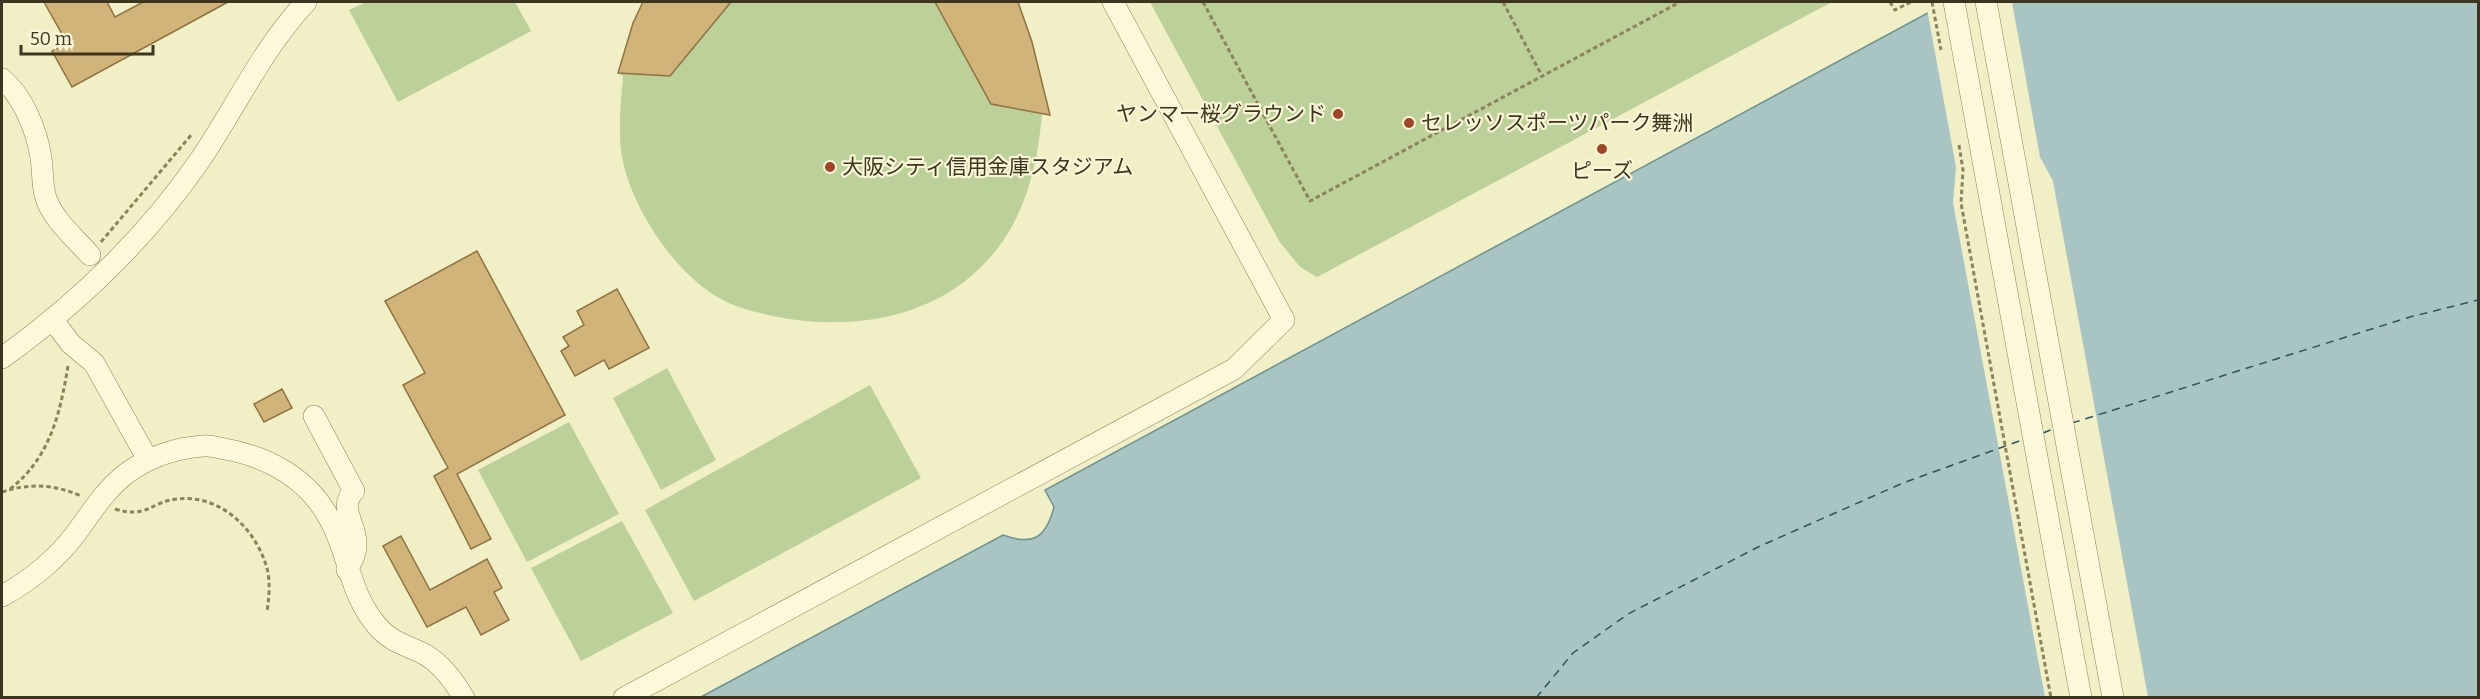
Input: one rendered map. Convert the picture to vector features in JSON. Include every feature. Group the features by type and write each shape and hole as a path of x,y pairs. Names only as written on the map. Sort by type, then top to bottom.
{"street":[{"path":"2,358 52,319 106,271 158,216 202,157 274,40 306,2"},
{"path":"624,698 1234,369 1284,320 1113,2"},
{"path":"1954,2 2081,698"},
{"path":"1986,2 2113,698"},
{"path":"2,79 12,88 31,122 42,158 45,196 55,214 92,253"},
{"path":"52,319 71,344 94,363 148,460"},
{"path":"314,416 354,491 346,500 356,546 347,570"},
{"path":"2,596 33,576 61,552 110,487 148,460 167,452 204,445 242,452 268,460 293,475 313,495 330,520 347,570 363,605 379,628 398,644 422,653 437,664 464,698"}],"path":[{"path":"1203,2 1310,201 1680,2"},
{"path":"1503,2 1542,76"},
{"path":"1890,2 1895,10 1911,2"},
{"path":"1932,2 1943,59"},
{"path":"92,253 199,126"},
{"path":"1958,139 1963,170 1960,203 2051,698"},
{"path":"9,490 25,477 51,438 68,369 71,344"},
{"path":"2,492 29,485 45,485 128,513 140,513 174,499 188,498 210,502 222,509 250,534 259,548 268,575 267,612"}],"green space":[{"path":"366,2 515,2 531,31 398,102 349,10"},
{"name":"大阪シティ信用金庫スタジアム","path":"643,2 1018,2 1032,42 1050,115 1042,114 1032,177 1008,234 981,267 959,285 936,300 883,317 856,321 800,320 753,311 721,299 688,274 659,240 637,201 623,162 620,129 623,76 618,73 633,23"},
{"name":"セレッソスポーツパーク舞洲","path":"1150,2 1832,2 1317,277 1300,267 1279,241"},
{"path":"667,368 716,460 661,490 613,398"},
{"path":"870,385 921,478 694,601 645,510"},
{"path":"569,422 619,514 527,562 478,470"},
{"path":"622,521 673,613 581,661 531,568"}],"water":[{"path":"1948,2 2478,2 2478,697 699,698 1003,535 1022,540 1037,537 1047,526 1054,507 1045,490"}],"pier":[{"path":"1942,2 2012,2 2040,157 2053,181 2148,697 2045,697 1953,203 1956,167 1927,9"}],"building":[{"path":"44,2 107,2 115,17 143,2 228,2 72,87 52,51 67,43"},
{"path":"643,2 731,2 670,76 618,73 633,23"},
{"path":"935,2 1018,2 1032,42 1050,115 991,104"},
{"path":"477,251 565,415 457,474 491,539 471,549 434,476 448,468 403,385 425,373 385,301"},
{"path":"617,289 649,348 609,369 604,360 575,376 561,351 569,346 563,337 584,325 577,311"},
{"path":"282,389 292,408 264,422 254,404"},
{"path":"401,536 430,590 487,559 502,588 494,592 509,620 481,635 466,607 427,627 383,546"}],"ferry route":[{"path":"2072,423 2410,317 2478,300"},
{"path":"2043,433 2053,429"},
{"path":"1536,698 1573,653 1628,614 1758,547 1903,483 2025,439"}],"place":[{"name":"ヤンマー桜グラウンド","path":"1338,114"},
{"name":"セレッソスポーツパーク舞洲","path":"1409,123"},
{"name":"ピーズ","path":"1602,149"},
{"name":"大阪シティ信用金庫スタジアム","path":"830,167"}]}
